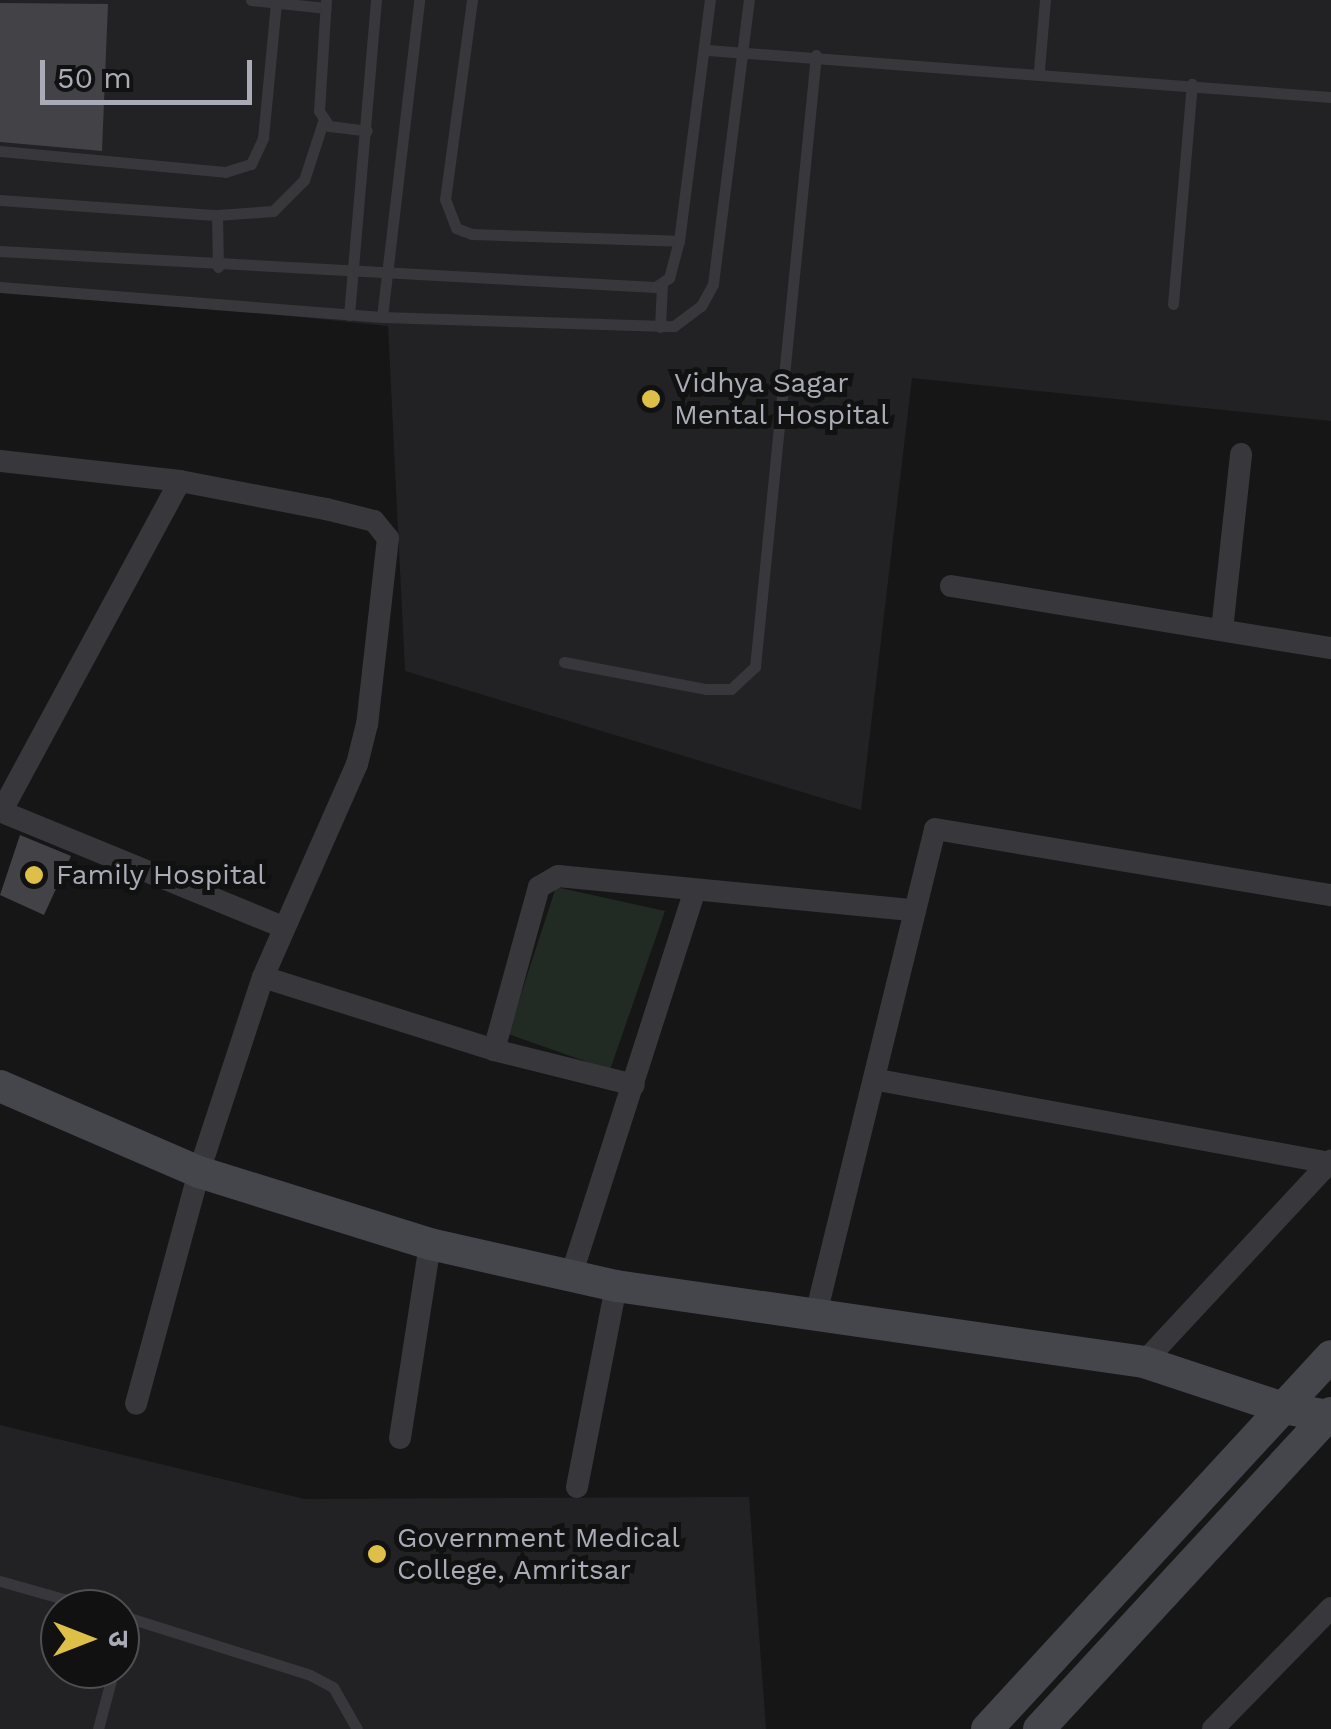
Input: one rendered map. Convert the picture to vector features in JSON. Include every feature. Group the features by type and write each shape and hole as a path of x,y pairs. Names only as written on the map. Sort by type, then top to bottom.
{"street":[{"path":"1222,630 1241,454"},
{"path":"0,461 180,481 374,521 388,538 364,737 264,978 200,1172 136,1404"},
{"path":"180,481 1,811 283,927"},
{"path":"951,586 1331,648"},
{"path":"816,1314 878,1080 932,833 941,826 1331,895"},
{"path":"494,1050 546,881 572,874 913,910"},
{"path":"571,1276 695,890"},
{"path":"264,978 494,1050 634,1085"},
{"path":"878,1080 1330,1162"},
{"path":"0,1086 200,1172 430,1244 616,1286 1144,1362 1283,1408 1330,1415"},
{"path":"1144,1362 1330,1162"},
{"path":"400,1438 430,1244"},
{"path":"578,1487 616,1286"},
{"path":"987,1729 1331,1356"},
{"path":"1039,1729 1330,1415"},
{"path":"1213,1729 1328,1614"}],"lane":[{"path":"0,200 217,215 259,214 285,205 304,180 323,122 326,4 250,0"},
{"path":"349,314 376,0"},
{"path":"382,317 418,0"},
{"path":"472,0 445,198 456,228 472,234 679,241"},
{"path":"660,328 662,284 679,241 707,50 710,0"},
{"path":"0,286 382,317 660,328 688,319 713,284 750,0"},
{"path":"1040,70 1044,0"},
{"path":"0,152 225,172 251,164 263,138 276,3"},
{"path":"707,50 1040,70 1331,97"},
{"path":"564,662 706,689 730,689 755,666 816,55"},
{"path":"1173,304 1192,84"},
{"path":"323,122 366,131"},
{"path":"217,215 218,267"},
{"path":"0,251 385,276 662,284"},
{"path":"0,1581 40,1592"},
{"path":"140,1621 310,1674 333,1687 357,1729"},
{"path":"98,1729 109,1689"}],"shaded area":[{"name":"Vidhya Sagar Mental Hospital","path":"0,0 1331,0 1331,421 912,378 861,810 405,671 388,326 0,287"},
{"path":"556,887 665,911 610,1070 508,1034"},
{"name":"Government Medical College, Amritsar","path":"0,1425 304,1499 749,1497 766,1729 0,1729"}],"building":[{"path":"0,3 108,4 102,151 0,142"},
{"path":"20,835 71,856 44,915 0,895"}],"place":[{"name":"Vidhya Sagar Mental Hospital","path":"651,399"},
{"name":"Family Hospital","path":"34,875"},
{"name":"Government Medical College, Amritsar","path":"377,1554"}]}
